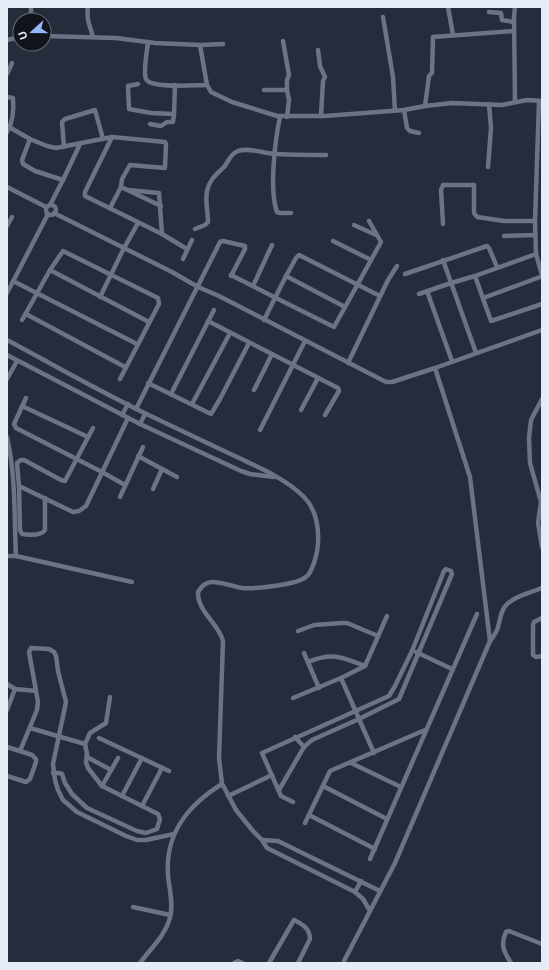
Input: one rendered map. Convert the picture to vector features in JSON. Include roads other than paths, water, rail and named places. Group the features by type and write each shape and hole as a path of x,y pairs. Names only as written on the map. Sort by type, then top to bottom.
{"street":[{"path":"88,7 87,19 91,27 93,37"},
{"path":"448,7 453,35"},
{"path":"515,7 515,102"},
{"path":"489,12 501,13 502,20 514,22"},
{"path":"383,17 393,78 395,111"},
{"path":"425,106 429,76 432,72 432,38 514,30"},
{"path":"52,36 116,38 148,42 201,45 223,44"},
{"path":"283,41 289,75 287,80 289,100 287,117"},
{"path":"148,42 147,81 159,85 207,84"},
{"path":"201,45 207,84 214,94 232,102 280,117 395,111 452,103 502,105 515,102 540,101 540,142 535,221 536,254 541,276 483,298"},
{"path":"318,50 320,66 325,77 323,81 321,116"},
{"path":"7,74 12,63"},
{"path":"138,84 128,86 129,109 151,113 174,114"},
{"path":"150,124 161,126 167,122 173,122 175,85"},
{"path":"264,90 287,90"},
{"path":"7,97 13,99 13,119 8,129 47,146 56,148 64,147 112,137 162,141 166,144 164,168 130,165 122,179 121,186 110,208"},
{"path":"488,167 491,128 489,104"},
{"path":"64,147 62,122 65,119 95,110 103,139"},
{"path":"404,110 406,128 410,132 418,133"},
{"path":"280,117 275,154 274,189 276,209 280,213 292,214"},
{"path":"112,137 84,194 85,197 162,234 187,249"},
{"path":"30,139 22,160 23,164 35,171 63,180"},
{"path":"7,293 48,214 46,211 48,206 63,180 80,144"},
{"path":"195,229 205,225 208,222 206,193 212,179 224,166 232,154 240,150 275,154 326,155"},
{"path":"443,224 442,185 474,185 474,213 476,217 504,221 535,221"},
{"path":"121,186 161,206"},
{"path":"7,187 48,206 53,205 55,208 54,213"},
{"path":"128,190 158,193 161,206 162,234"},
{"path":"48,214 54,213 348,363 389,382 435,368 542,330"},
{"path":"8,224 12,217"},
{"path":"136,409 220,242 223,240 246,246 231,275 334,326 381,242 369,221"},
{"path":"100,297 110,274 138,223"},
{"path":"354,225 376,235"},
{"path":"504,236 536,235"},
{"path":"183,259 192,240"},
{"path":"333,241 371,260"},
{"path":"253,286 272,245"},
{"path":"404,274 487,246 497,267"},
{"path":"22,320 60,253 64,251 158,298 159,304 120,379"},
{"path":"419,294 536,254"},
{"path":"264,320 274,297 296,258 300,255 380,296"},
{"path":"443,260 476,353"},
{"path":"348,363 388,280 397,266"},
{"path":"50,270 149,322"},
{"path":"286,276 345,307"},
{"path":"475,276 491,321 542,304"},
{"path":"13,281 137,344"},
{"path":"427,291 452,361"},
{"path":"171,394 214,310"},
{"path":"26,314 126,367"},
{"path":"208,321 339,389 325,415"},
{"path":"192,404 230,333"},
{"path":"7,340 145,414 277,478 298,491 306,499 312,510 319,535 316,558 306,577 283,585 245,588 212,582 205,584 198,592 200,602 223,641 219,758 222,784 236,810 267,848 355,892 366,903 370,911"},
{"path":"260,430 305,341"},
{"path":"148,383 212,414 249,343"},
{"path":"254,390 272,354"},
{"path":"7,355 122,415 241,472 277,478"},
{"path":"7,379 17,361"},
{"path":"435,368 470,477 490,641"},
{"path":"301,410 318,378"},
{"path":"26,398 14,424 16,428 125,485"},
{"path":"542,399 531,420 529,438 530,463 541,502 538,523 542,547"},
{"path":"122,415 128,404"},
{"path":"22,406 88,437"},
{"path":"140,424 145,414"},
{"path":"19,486 72,512 79,511 86,506 128,418"},
{"path":"44,498 44,532 40,534 22,534 20,530 17,463 24,460 64,481 93,428"},
{"path":"7,438 13,484 16,556"},
{"path":"120,497 143,447"},
{"path":"138,456 178,477"},
{"path":"153,489 162,469"},
{"path":"7,484 13,484"},
{"path":"7,556 16,556 132,582"},
{"path":"279,790 304,747 312,740 399,699 452,574 451,571 445,569 444,571 412,651 389,696 262,753 282,797 293,802"},
{"path":"339,963 344,962 395,863 490,641 498,630 502,610 513,600 542,588"},
{"path":"370,859 425,730 477,614"},
{"path":"293,698 319,688 365,666 387,616"},
{"path":"542,618 534,622 533,625 533,655 536,657 542,656"},
{"path":"298,631 314,624 347,623 378,636"},
{"path":"20,751 37,710 38,702 29,652 31,648 49,649 54,652 56,656 58,672 66,702 53,764 58,790 63,800 77,812 137,840 146,840 174,834"},
{"path":"412,651 452,669"},
{"path":"304,653 319,688"},
{"path":"308,662 323,657 336,656 365,666"},
{"path":"341,678 374,753"},
{"path":"7,684 15,689 36,691"},
{"path":"7,710 15,689"},
{"path":"54,772 62,774 65,783 72,794 87,808 136,831 146,833 157,830 160,819 158,814 102,786 88,768 86,762 87,757 85,744 90,733 106,723 110,697"},
{"path":"30,728 85,744"},
{"path":"305,824 330,772 425,730"},
{"path":"295,737 304,747"},
{"path":"99,738 169,771"},
{"path":"7,747 32,755 36,759 30,779 26,782 7,776"},
{"path":"87,757 111,770"},
{"path":"102,786 118,758"},
{"path":"122,796 142,758"},
{"path":"351,763 401,787"},
{"path":"142,806 162,768"},
{"path":"228,796 272,775"},
{"path":"140,963 160,938 166,928 172,910 168,858 174,834 191,809 205,794 222,784"},
{"path":"323,786 387,819"},
{"path":"309,815 375,849"},
{"path":"262,840 278,841 380,891"},
{"path":"355,892 361,882"},
{"path":"133,907 170,915"},
{"path":"270,963 292,920 294,920 304,924 310,935 310,939 298,963"},
{"path":"511,963 504,952 502,943 506,932 509,931 542,944"},
{"path":"234,963 238,961 243,963"}]}
